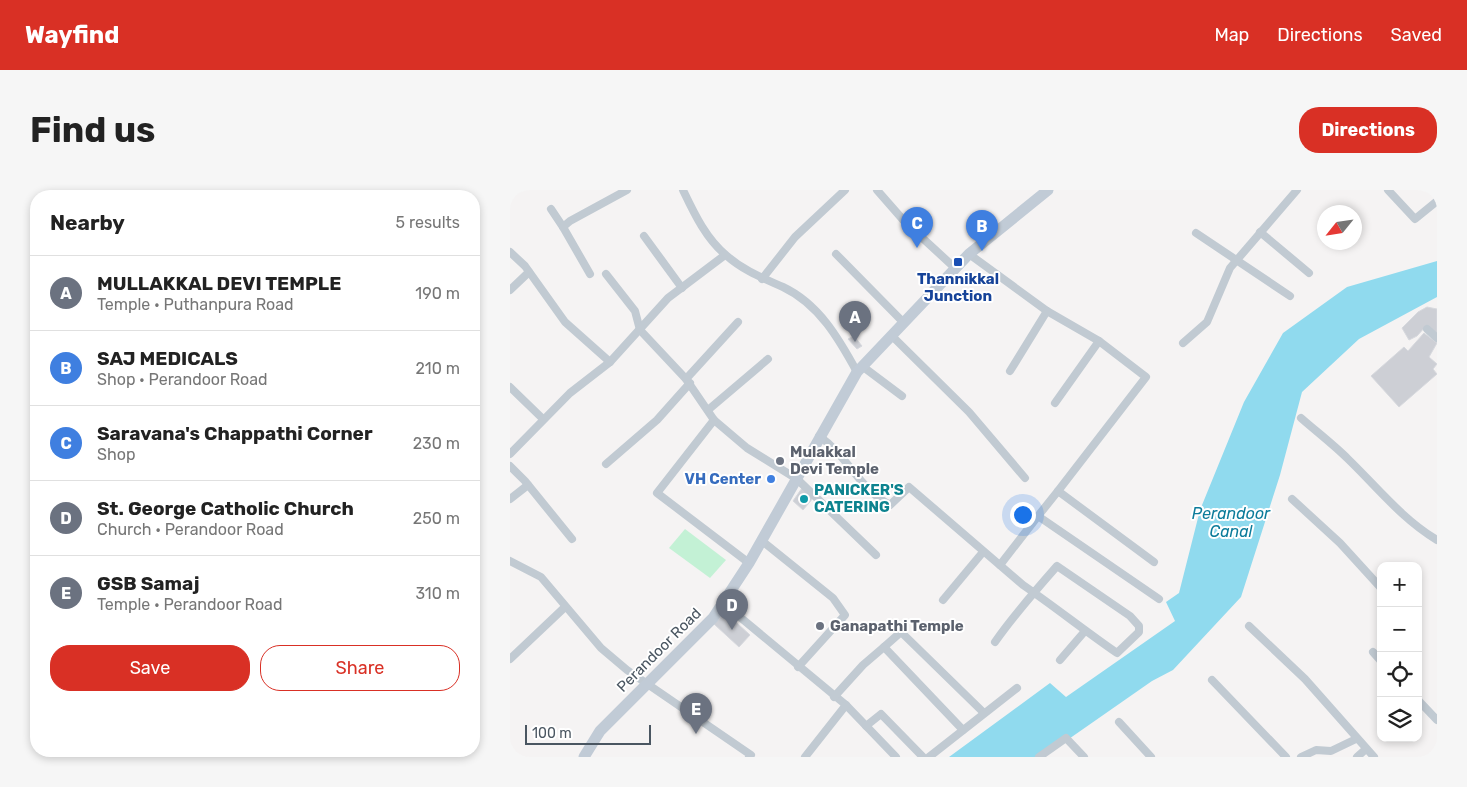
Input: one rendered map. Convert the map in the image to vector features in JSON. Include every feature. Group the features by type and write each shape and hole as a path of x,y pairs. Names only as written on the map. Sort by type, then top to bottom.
{"main road":[{"name":"Perandoor Road","path":"584,757 600,731 713,618 749,563 819,436 860,369 969,254 1041,192"}],"street":[{"path":"563,227 570,221 626,190"},
{"path":"683,190 697,220 725,255 762,279 784,288 825,320 839,336 860,369 902,396"},
{"path":"762,279 795,237 845,190"},
{"path":"877,190 905,222 955,268"},
{"path":"1183,343 1208,322 1223,283 1237,260 1297,190"},
{"path":"1388,190 1416,219 1437,201"},
{"path":"551,210 590,274"},
{"path":"1260,232 1309,273"},
{"path":"1196,233 1290,296"},
{"path":"644,236 682,288"},
{"path":"510,252 529,272 565,322 610,362"},
{"path":"836,254 904,323"},
{"path":"969,254 1047,311 1099,341 1146,377 1000,565"},
{"path":"510,454 570,393 610,362 668,298 725,255"},
{"path":"510,290 529,272"},
{"path":"606,274 635,312 640,330 688,381 714,420 747,448 797,479 876,555"},
{"path":"1010,371 1047,311"},
{"path":"606,464 657,420 738,322"},
{"path":"1427,329 1437,338"},
{"path":"892,336 969,412 1025,478"},
{"path":"1055,402 1099,341"},
{"path":"708,410 768,359"},
{"path":"510,387 543,419"},
{"path":"1301,418 1348,458 1403,515 1437,540"},
{"path":"714,420 657,493 749,563"},
{"path":"819,436 835,448 864,486 879,499 890,505 909,487 983,552 1034,593 1084,631 1117,653 1139,632 1139,626 1130,616 1056,566 1034,593 995,642"},
{"path":"510,466 572,539"},
{"path":"510,499 528,485"},
{"path":"1058,491 1154,562"},
{"path":"1292,499 1340,544 1377,584"},
{"path":"1038,516 1159,599"},
{"path":"761,540 833,598 845,615 798,666"},
{"path":"943,600 983,552"},
{"path":"510,561 516,566 541,577 601,648 647,683 751,754 749,757"},
{"path":"723,603 834,697 846,705 896,757"},
{"path":"510,659 565,607"},
{"path":"1249,626 1305,679 1356,739 1374,757"},
{"path":"1060,660 1084,631"},
{"path":"834,697 863,665 901,632 984,713"},
{"path":"884,647 963,730"},
{"path":"1373,652 1377,656"},
{"path":"1212,680 1286,757"},
{"path":"929,757 1016,688"},
{"path":"1422,704 1437,720"},
{"path":"805,757 846,705"},
{"path":"866,726 881,714 923,757"},
{"path":"1119,722 1151,757"},
{"path":"1039,757 1066,738 1084,757"},
{"path":"1301,757 1316,750 1331,751 1356,739"},
{"path":"1357,757 1366,749"}],"green space":[{"path":"685,529 726,560 710,578 669,548"}],"water":[{"name":"Perandoor Canal","path":"1437,261 1437,297 1359,339 1302,392 1280,475 1241,597 1173,670 1152,681 1043,757 949,757 1050,683 1066,697 1175,621 1166,602 1179,593 1200,510 1244,402 1283,333 1347,287"}],"building":[{"path":"1427,307 1437,309 1437,333 1426,326 1417,336 1409,340 1402,328 1418,312"},
{"path":"1424,333 1437,343 1429,357 1437,364 1433,369 1437,374 1399,407 1371,376 1404,347 1408,351"},
{"path":"854,336 862,346 857,349 848,339"},
{"name":"PANICKER'S CATERING","path":"802,488 814,497 803,510 793,501"},
{"path":"725,612 750,635 739,647 714,624"}],"place":[{"name":"Saravana's Chappathi Corner","path":"917,248"},
{"name":"SAJ MEDICALS","path":"982,251"},
{"name":"Thannikkal Junction","path":"958,262"},
{"name":"MULLAKKAL DEVI TEMPLE","path":"855,342"},
{"name":"Mulakkal Devi Temple","path":"780,461"},
{"name":"VH Center","path":"771,479"},
{"name":"PANICKER'S CATERING","path":"804,499"},
{"name":"Ganapathi Temple","path":"820,626"},
{"name":"St. George Catholic Church","path":"732,630"},
{"name":"GSB Samaj","path":"696,734"}]}
